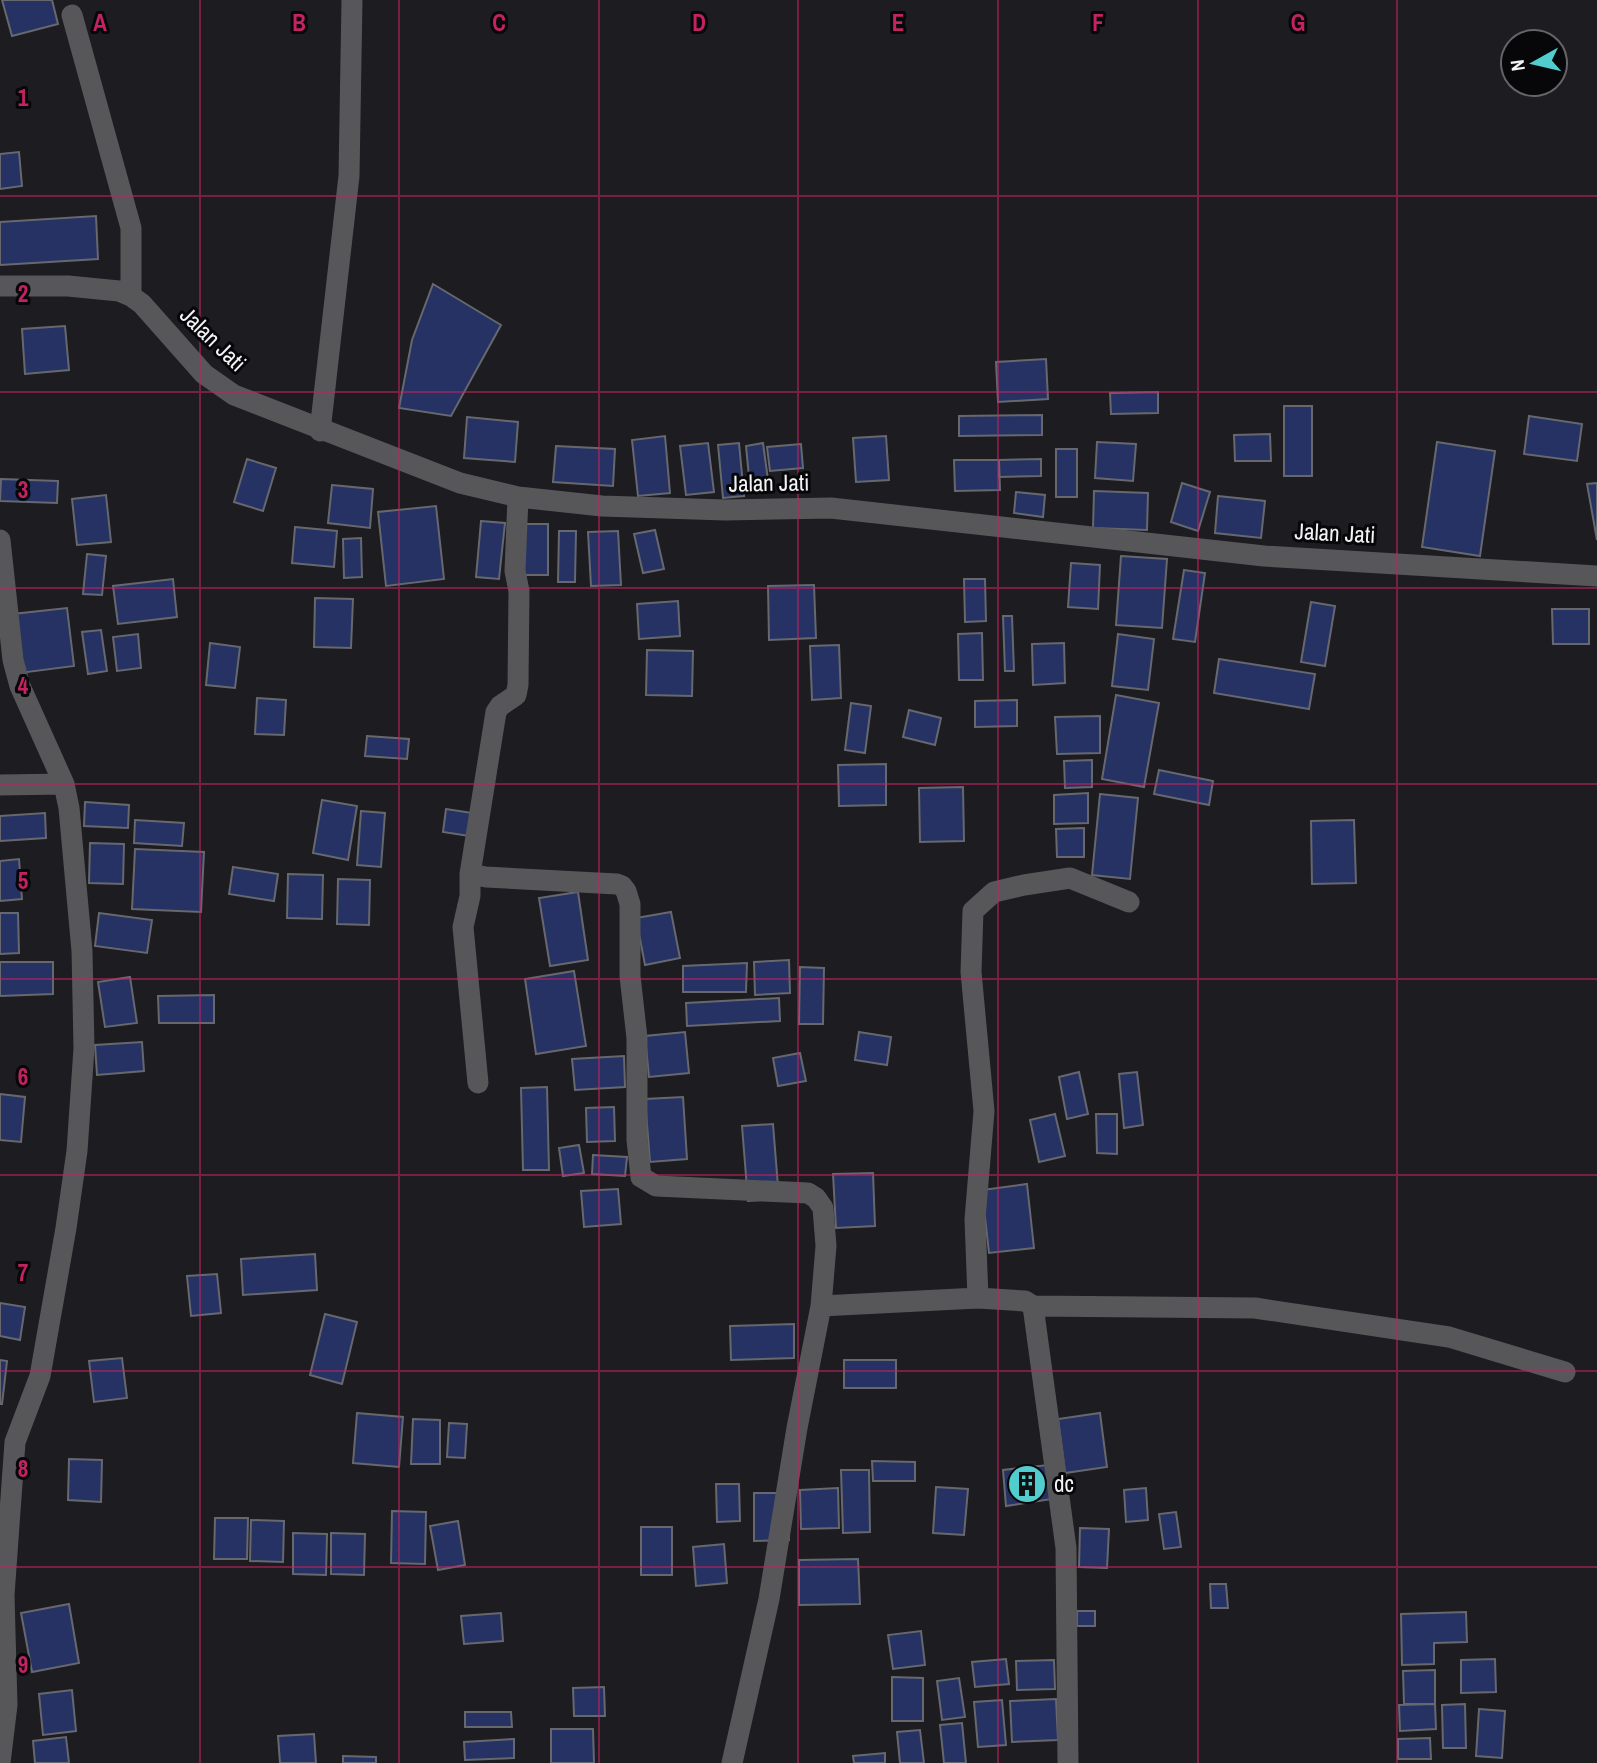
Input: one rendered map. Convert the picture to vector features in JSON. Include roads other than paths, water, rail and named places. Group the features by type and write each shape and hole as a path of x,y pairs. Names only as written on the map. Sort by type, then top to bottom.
{"street":[{"path":"320,430 349,176 352,0"},
{"path":"0,286 68,286 119,291 131,296 131,228 72,15"},
{"name":"Jalan Jati","path":"131,296 142,304 204,374 234,396 460,483 518,497 616,507 725,510 831,508 1264,556 1597,576"},
{"path":"478,1083 463,927 470,896 470,874 496,712 499,706 516,695 518,685 519,591 515,571 518,497"},
{"path":"0,540 13,660 20,686 64,784 69,808 82,951 84,1048 77,1151 40,1376 8,1436 4,1595 7,1705 0,1763"},
{"path":"0,785 64,784"},
{"path":"470,874 622,886 630,904 630,976 637,1038 637,1140 641,1177 656,1186 808,1193 816,1198 823,1208 826,1246 821,1306 797,1428 769,1599 733,1763"},
{"path":"978,1298 975,1219 984,1111 971,972 973,911 994,892 1070,878 1129,902"},
{"path":"821,1306 978,1298 1025,1301 1034,1306 1255,1308 1449,1337 1565,1372"},
{"path":"1034,1306 1066,1548 1068,1763"}],"place":[{"name":"dc","path":"1027,1484"}]}
